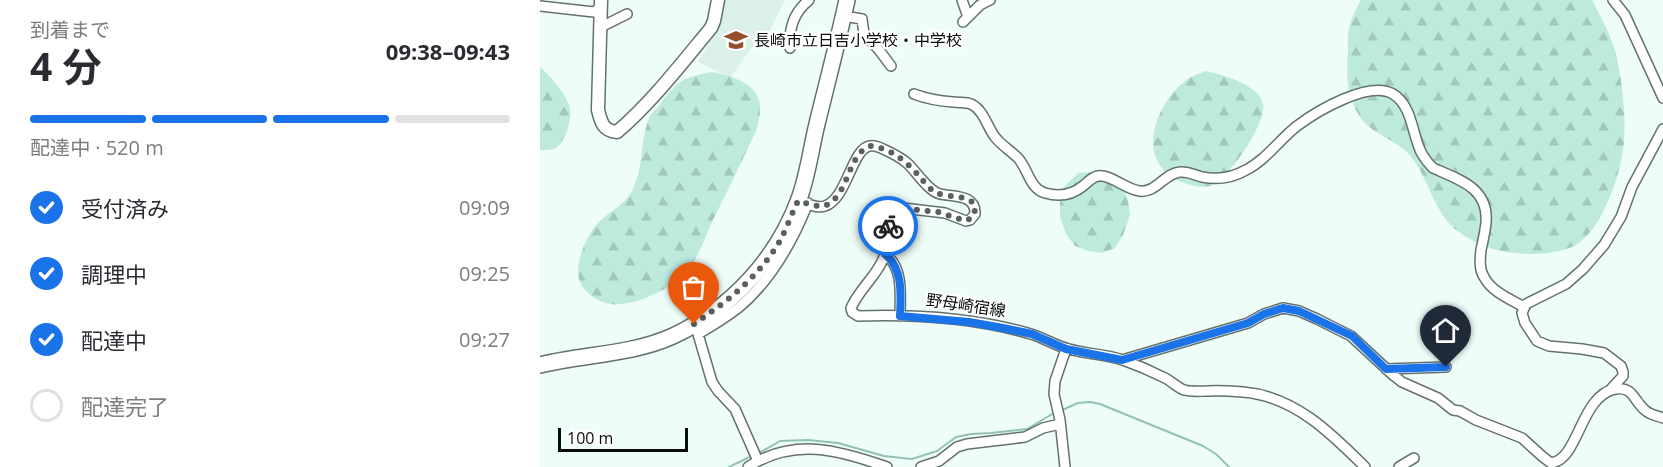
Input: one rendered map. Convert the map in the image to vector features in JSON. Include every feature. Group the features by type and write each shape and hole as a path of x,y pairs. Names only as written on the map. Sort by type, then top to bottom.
{"main road":[{"path":"540,365 616,352 672,336 720,308 742,289 762,266 803,202 847,0"}],"street":[{"path":"601,4 598,110 601,123 605,128 617,132 680,66 711,28 718,0"},
{"path":"790,48 791,25 796,14 809,0"},
{"path":"962,0 965,19 980,5 990,0"},
{"path":"1613,0 1625,15 1663,98"},
{"path":"540,6 594,12 601,4"},
{"path":"601,27 627,14"},
{"path":"843,16 862,19 864,34 891,66"},
{"path":"914,94 929,100 974,105 995,137 1022,163 1036,188 1046,193 1068,195 1092,178 1100,176 1106,176 1128,188 1144,191 1150,190 1178,172 1191,172 1202,177 1218,179 1229,177 1256,164 1296,126 1334,104 1362,93 1386,91 1397,97 1402,104 1411,122 1421,153 1431,166 1470,186 1482,198 1486,212 1480,264 1483,277 1493,288 1524,307"},
{"path":"1122,360 1248,323 1264,314 1283,308 1299,311 1352,336 1402,382 1438,398 1454,410 1522,438 1551,463 1560,461 1588,410 1623,376 1621,366 1600,352 1549,346 1536,341 1522,313 1529,302 1566,284 1583,270 1604,246 1621,217 1636,180 1663,129"},
{"name":"野母崎宿線","path":"803,202 824,207 834,200 860,153 869,146 876,146 900,157 935,192 966,198 973,204 975,214 967,221 938,212 897,209 890,216 885,254 867,284 855,298 851,308 852,312 858,316 900,316 969,322 1032,334 1066,349 1122,360 1192,392 1224,390 1247,392 1289,404 1317,422 1365,467"},
{"path":"758,461 735,409 712,382 698,334 737,308 757,290 783,257 798,227 803,202"},
{"path":"885,254 890,258 899,279 900,316"},
{"path":"1065,467 1054,394 1066,349"},
{"path":"1386,369 1446,367"},
{"path":"1610,390 1627,389 1647,412 1663,418"},
{"path":"921,467 939,461 957,447 1025,437 1060,422"},
{"path":"748,467 776,453 801,449 850,456 887,467"},
{"path":"1399,467 1414,458"}],"shaded area":[{"name":"長崎市立日吉小学校・中学校","path":"724,0 785,0 766,38 755,43 730,78 698,62 719,25"}],"green space":[{"path":"1361,0 1592,0 1609,33 1616,54 1623,97 1624,129 1623,153 1615,184 1601,216 1583,240 1572,247 1554,252 1515,253 1496,250 1477,243 1450,224 1408,153 1368,126 1354,105 1347,70 1348,35 1352,18"},
{"path":"540,67 561,89 570,110 565,136 558,146 551,150 540,150"},
{"path":"1205,71 1230,78 1255,91 1263,104 1263,113 1253,137 1236,162 1218,182 1205,187 1187,184 1167,173 1158,163 1153,137 1156,123 1169,98 1192,76"},
{"path":"712,72 735,78 749,86 758,97 760,111 757,129 700,249 690,267 681,277 658,292 625,304 609,304 600,301 584,288 579,280 580,258 587,240 597,224 628,197 633,188 651,114 676,85 694,76"},
{"path":"1097,172 1116,178 1123,187 1130,215 1123,235 1115,248 1102,253 1075,246 1066,234 1060,217 1060,200 1065,186 1078,173"}],"waterway":[{"path":"1060,411 1078,403 1100,404 1203,446 1216,454 1229,467"},
{"path":"759,453 780,441 808,440 838,443 884,456 912,459 937,451 956,437 1027,429 1054,413"},
{"path":"729,467 754,455"}],"way so far":[{"path":"694,324 720,308 742,289 762,266 781,239 798,201 824,207 838,196 862,149 869,146 876,146 900,157 935,192 969,200 975,210 973,217 966,221 945,213 897,209 890,216 888,226"}],"place":[{"name":"長崎市立日吉小学校・中学校","path":"736,40"}],"route":[{"path":"888,226 885,254 896,268 899,279 900,316 969,322 1003,328 1032,334 1077,352 1122,360 1221,332 1283,308 1299,311 1352,336 1386,369 1446,367"}]}
